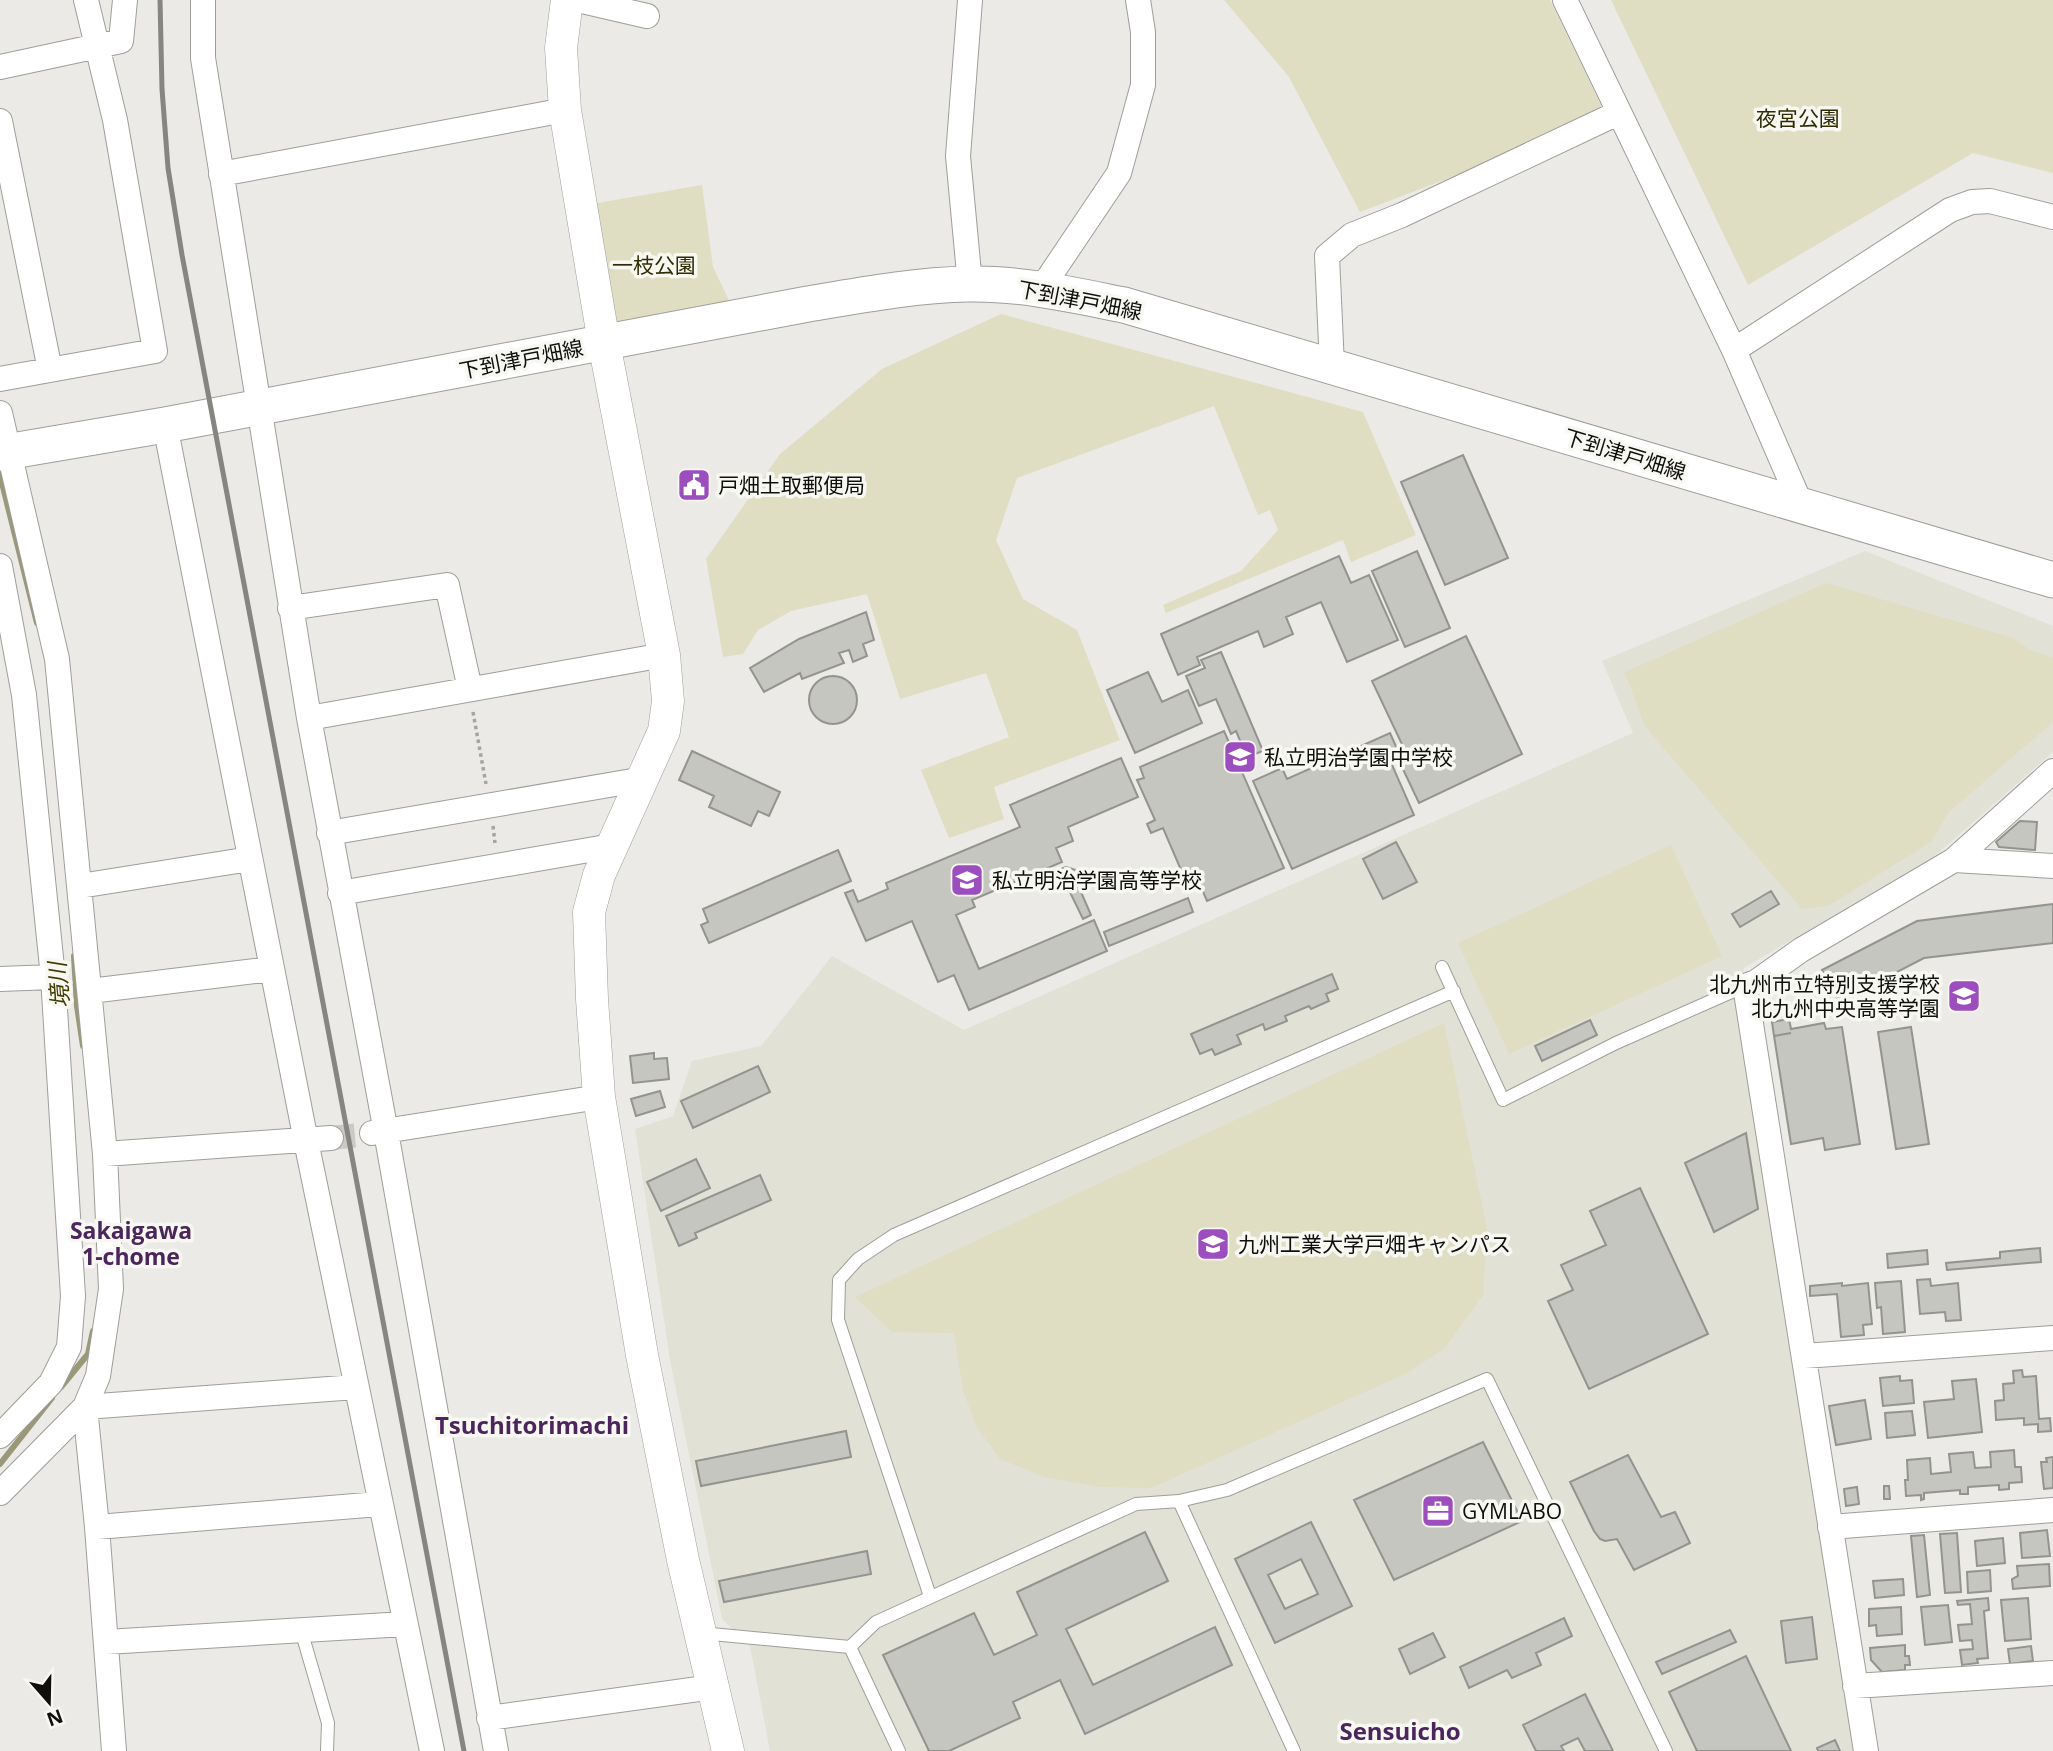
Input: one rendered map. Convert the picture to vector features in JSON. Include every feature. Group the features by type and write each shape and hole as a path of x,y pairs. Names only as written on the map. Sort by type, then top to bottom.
{"main road":[{"name":"下到津戸畑線","path":"4,452 165,425 892,290 970,284 1041,289 1124,305 2053,580"}],"street":[{"path":"0,379 155,351 115,120 86,0"},
{"path":"0,67 121,41 125,0"},
{"path":"203,0 203,58 290,608 340,893 378,1133 496,1751"},
{"path":"567,0 561,48 565,110 604,343 664,655 668,701 664,731 599,875 589,912 599,1097 642,1355 683,1560 728,1751"},
{"path":"578,0 647,16"},
{"path":"970,0 958,156 970,284"},
{"path":"1041,289 1119,173 1143,85 1143,32 1138,0"},
{"path":"1564,0 1734,350 1802,507"},
{"path":"221,174 565,110"},
{"path":"1332,366 1326,256 1352,235 1402,215 1618,113"},
{"path":"0,121 50,370"},
{"path":"1734,350 1950,210 1972,202 1990,201 2053,217"},
{"path":"0,414 4,452 57,659 105,1154 111,1289 98,1376 85,1407 0,1493"},
{"path":"165,425 379,1504 432,1751"},
{"path":"0,566 24,695 52,977 73,1296 69,1347 51,1383 0,1436"},
{"path":"290,608 447,585 470,689"},
{"path":"309,718 664,655"},
{"path":"1866,1751 1745,986 1756,982 1801,950 1954,860 2053,771"},
{"path":"329,833 644,779"},
{"path":"340,893 612,846"},
{"path":"80,886 250,859"},
{"path":"1954,860 2053,866"},
{"path":"90,991 272,969"},
{"path":"0,979 52,977"},
{"path":"378,1133 599,1097"},
{"path":"105,1154 331,1138"},
{"path":"1804,1356 2053,1338"},
{"path":"85,1407 356,1387"},
{"path":"85,1407 114,1751"},
{"path":"97,1527 379,1504"},
{"path":"1830,1527 2053,1510"},
{"path":"106,1642 405,1623"},
{"path":"1855,1686 2053,1673"},
{"path":"489,1718 713,1687"}],"lane":[{"path":"1442,967 1503,1100 1616,1043 1745,986"},
{"path":"930,1596 838,1320 839,1280 858,1259 894,1235 1454,991"},
{"path":"701,1633 850,1647 876,1622 1136,1504 1180,1501 1227,1490 1487,1379 1666,1751"},
{"path":"1180,1501 1294,1751"},
{"path":"301,1630 328,1723 327,1751"},
{"path":"850,1647 899,1751"}],"path":[{"path":"470,689 499,866"}],"shaded area":[{"name":"九州工業大学戸畑キャンパス","path":"1865,551 2053,626 2053,752 1936,855 1744,968 1735,1003 1857,1751 770,1751 750,1646 722,1619 670,1360 635,1129 673,1116 692,1061 761,1046 832,956 964,1030 1633,733 1602,661"}],"green space":[{"path":"1224,0 1550,0 1607,118 1360,212 1289,77"},
{"name":"夜宮公園","path":"1611,0 2053,0 2053,173 1973,153 1748,285"},
{"name":"一枝公園","path":"702,185 713,267 735,313 608,337 586,205"},
{"path":"1001,314 1363,412 1416,535 1351,562 1343,540 1166,613 1163,605 1241,571 1278,530 1270,510 1258,515 1214,406 1017,478 996,540 1023,599 1077,630 1120,740 994,787 1004,819 949,838 921,770 1009,737 986,673 900,699 867,594 791,611 758,630 743,654 723,657 706,559 780,454 882,369"},
{"path":"1826,583 2013,638 2031,651 2053,657 2053,722 1948,813 1931,842 1828,906 1802,909 1644,725 1625,672"},
{"path":"1671,845 1722,956 1509,1054 1458,943"},
{"path":"1444,1023 1487,1228 1483,1295 1445,1348 1405,1374 1151,1488 1099,1487 1044,1477 1000,1459 976,1426 963,1390 954,1333 892,1332 855,1297"}],"building":[{"path":"1463,455 1508,558 1445,585 1401,482"},
{"path":"1417,551 1450,628 1405,647 1372,571"},
{"path":"1339,556 1351,583 1369,575 1398,640 1347,662 1321,602 1286,617 1293,634 1264,647 1258,631 1197,657 1200,665 1178,675 1161,634"},
{"path":"866,612 874,640 863,644 867,656 853,662 849,650 839,653 844,663 802,679 800,673 764,692 750,668 799,639"},
{"path":"1466,636 1522,754 1419,803 1400,763 1409,759 1372,681"},
{"path":"1221,652 1263,751 1247,757 1236,731 1231,734 1216,699 1199,706 1186,676 1205,668 1201,660"},
{"path":"1148,672 1162,702 1188,690 1202,723 1135,753 1107,690"},
{"path":"833,676 850,683 857,700 850,717 833,724 816,717 809,700 816,683"},
{"path":"1224,731 1284,868 1207,901 1201,887 1190,891 1163,828 1151,833 1147,824 1155,820 1137,780 1144,778 1140,767"},
{"path":"1390,733 1399,753 1389,758 1414,815 1292,869 1253,781 1282,768 1287,779"},
{"path":"692,751 780,792 769,816 758,811 751,826 709,807 714,796 679,780"},
{"path":"1121,758 1138,797 1068,827 1073,841 1056,848 1062,862 972,900 975,907 956,915 979,969 1094,920 1107,951 969,1010 954,975 938,982 912,921 866,941 845,893 853,890 858,902 888,889 886,883 1020,827 1010,805"},
{"path":"2020,821 2037,822 2035,850 1999,847 1996,842"},
{"path":"1396,842 1417,882 1383,899 1363,859"},
{"path":"838,850 851,881 709,943 701,925 708,922 703,909"},
{"path":"1066,867 1079,871 1075,878 1091,915 1083,919 1065,882 1056,871"},
{"path":"1771,891 1779,904 1740,927 1732,914"},
{"path":"1188,898 1193,912 1109,946 1104,932"},
{"path":"2053,904 2053,943 1924,958 1839,1002 1822,970 1917,921"},
{"path":"1332,974 1338,989 1326,994 1329,1001 1285,1016 1287,1021 1265,1030 1263,1024 1237,1035 1241,1044 1215,1055 1212,1049 1200,1054 1191,1034"},
{"path":"1789,1019 1791,1029 1824,1023 1826,1029 1842,1027 1860,1144 1825,1150 1823,1138 1791,1144 1772,1022"},
{"path":"1590,1020 1597,1035 1542,1061 1535,1046"},
{"path":"1911,1027 1929,1144 1896,1149 1878,1032"},
{"path":"654,1053 654,1059 667,1058 669,1079 633,1083 630,1056"},
{"path":"758,1066 770,1092 693,1128 681,1101"},
{"path":"660,1091 665,1107 636,1116 631,1099"},
{"path":"1746,1133 1758,1209 1714,1232 1685,1163"},
{"path":"696,1159 710,1188 661,1211 647,1182"},
{"path":"760,1175 771,1200 695,1233 697,1238 679,1246 666,1216"},
{"path":"1640,1188 1708,1334 1589,1389 1548,1301 1573,1290 1561,1265 1606,1245 1590,1211"},
{"path":"2040,1248 2041,1262 1947,1270 1946,1263 2000,1258 2000,1252"},
{"path":"1927,1250 1928,1264 1888,1268 1887,1254"},
{"path":"1930,1279 1931,1286 1958,1283 1961,1320 1946,1321 1945,1312 1920,1314 1917,1280"},
{"path":"1901,1281 1905,1332 1883,1334 1881,1307 1877,1308 1875,1283"},
{"path":"1842,1283 1842,1286 1868,1283 1872,1324 1863,1325 1864,1335 1841,1337 1837,1294 1810,1296 1810,1286"},
{"path":"2022,1370 2023,1377 2036,1376 2039,1419 2050,1418 2051,1431 2038,1432 2038,1424 2024,1425 2024,1418 1996,1420 1995,1401 2004,1400 2003,1384 2014,1383 2013,1371"},
{"path":"1900,1376 1900,1381 1912,1380 1914,1403 1883,1406 1880,1378"},
{"path":"1976,1379 1982,1432 1928,1438 1924,1402 1954,1399 1952,1381"},
{"path":"1865,1400 1871,1439 1836,1445 1829,1406"},
{"path":"1912,1411 1915,1435 1887,1438 1885,1413"},
{"path":"846,1431 851,1457 701,1486 696,1461"},
{"name":"GYMLABO","path":"1483,1442 1522,1521 1394,1580 1354,1500"},
{"path":"2014,1450 2015,1467 2021,1467 2022,1482 2009,1483 2009,1489 1999,1490 1999,1485 1968,1487 1968,1494 1960,1494 1960,1490 1924,1493 1924,1499 1921,1500 1921,1495 1906,1496 1907,1460 1930,1458 1931,1474 1951,1472 1949,1454 1973,1452 1975,1468 1991,1467 1990,1452"},
{"path":"1628,1455 1661,1517 1675,1512 1690,1543 1634,1570 1617,1539 1605,1541 1594,1531 1570,1482"},
{"path":"2053,1457 2053,1488 2044,1489 2041,1462 2047,1462 2046,1458"},
{"path":"1884,1486 1889,1486 1890,1499 1884,1499"},
{"path":"1857,1487 1859,1504 1846,1506 1844,1489"},
{"path":"1311,1522 1352,1606 1275,1643 1235,1559","holes":["1301,1559 1318,1594 1285,1609 1268,1575"]},
{"path":"2047,1530 2050,1556 2022,1558 2020,1533"},
{"path":"1145,1532 1168,1581 1066,1629 1093,1685 1215,1627 1232,1665 1085,1734 1060,1680 1013,1702 1020,1718 949,1751 929,1751 883,1655 974,1613 994,1655 1037,1635 1017,1592"},
{"path":"1957,1533 1961,1592 1945,1593 1940,1534"},
{"path":"1924,1535 1930,1595 1917,1597 1911,1536"},
{"path":"2003,1538 2005,1563 1977,1566 1975,1541"},
{"path":"867,1551 871,1574 724,1602 719,1581"},
{"path":"2049,1564 2050,1586 2013,1589 2012,1579 2018,1576 2017,1566"},
{"path":"1990,1570 1991,1591 1968,1593 1967,1572"},
{"path":"1903,1579 1904,1595 1875,1598 1873,1581"},
{"path":"1988,1598 1989,1610 1984,1611 1988,1658 1977,1659 1978,1663 1962,1665 1960,1650 1973,1649 1972,1640 1960,1641 1958,1625 1972,1624 1970,1604 1958,1605 1957,1601"},
{"path":"2028,1598 2031,1639 2005,1641 2001,1600"},
{"path":"1948,1605 1952,1642 1925,1645 1921,1607"},
{"path":"1901,1607 1902,1634 1877,1636 1876,1625 1869,1626 1869,1609"},
{"path":"1812,1617 1817,1659 1786,1663 1781,1621"},
{"path":"1564,1618 1572,1636 1536,1653 1541,1665 1512,1678 1507,1670 1469,1688 1460,1667"},
{"path":"1730,1630 1736,1642 1662,1674 1656,1662"},
{"path":"1433,1633 1445,1657 1410,1674 1399,1649"},
{"path":"1905,1645 1905,1656 1909,1656 1910,1665 1905,1665 1905,1670 1882,1672 1871,1660 1870,1648"},
{"path":"2031,1646 2033,1661 2010,1664 2008,1649"},
{"path":"1746,1656 1791,1751 1697,1751 1669,1692"},
{"path":"1585,1694 1613,1751 1585,1751 1578,1738 1561,1746 1564,1751 1536,1751 1523,1725"},
{"path":"1835,1740 1840,1751 1818,1751 1817,1748"}],"waterway":[{"name":"境川","path":"0,475 37,623"},
{"name":"境川","path":"74,956 83,1046"},
{"name":"境川","path":"61,1387 88,1354 93,1331"},
{"name":"境川","path":"0,1464 52,1398"}],"tunnel":[{"path":"331,1138 370,1134"}],"railway":[{"path":"160,0 162,89 168,168 182,255 464,1751"}],"place":[{"name":"戸畑土取郵便局","path":"694,485"},
{"name":"私立明治学園中学校","path":"1240,757"},
{"name":"私立明治学園高等学校","path":"967,880"},
{"name":"北九州市立特別支援学校 北九州中央高等学園","path":"1964,996"},
{"name":"九州工業大学戸畑キャンパス","path":"1213,1244"},
{"name":"GYMLABO","path":"1438,1511"}],"district":[{"name":"Sakaigawa 1-chome","path":"131,1243"},
{"name":"Tsuchitorimachi","path":"532,1424"},
{"name":"Sensuicho","path":"1400,1730"}]}
